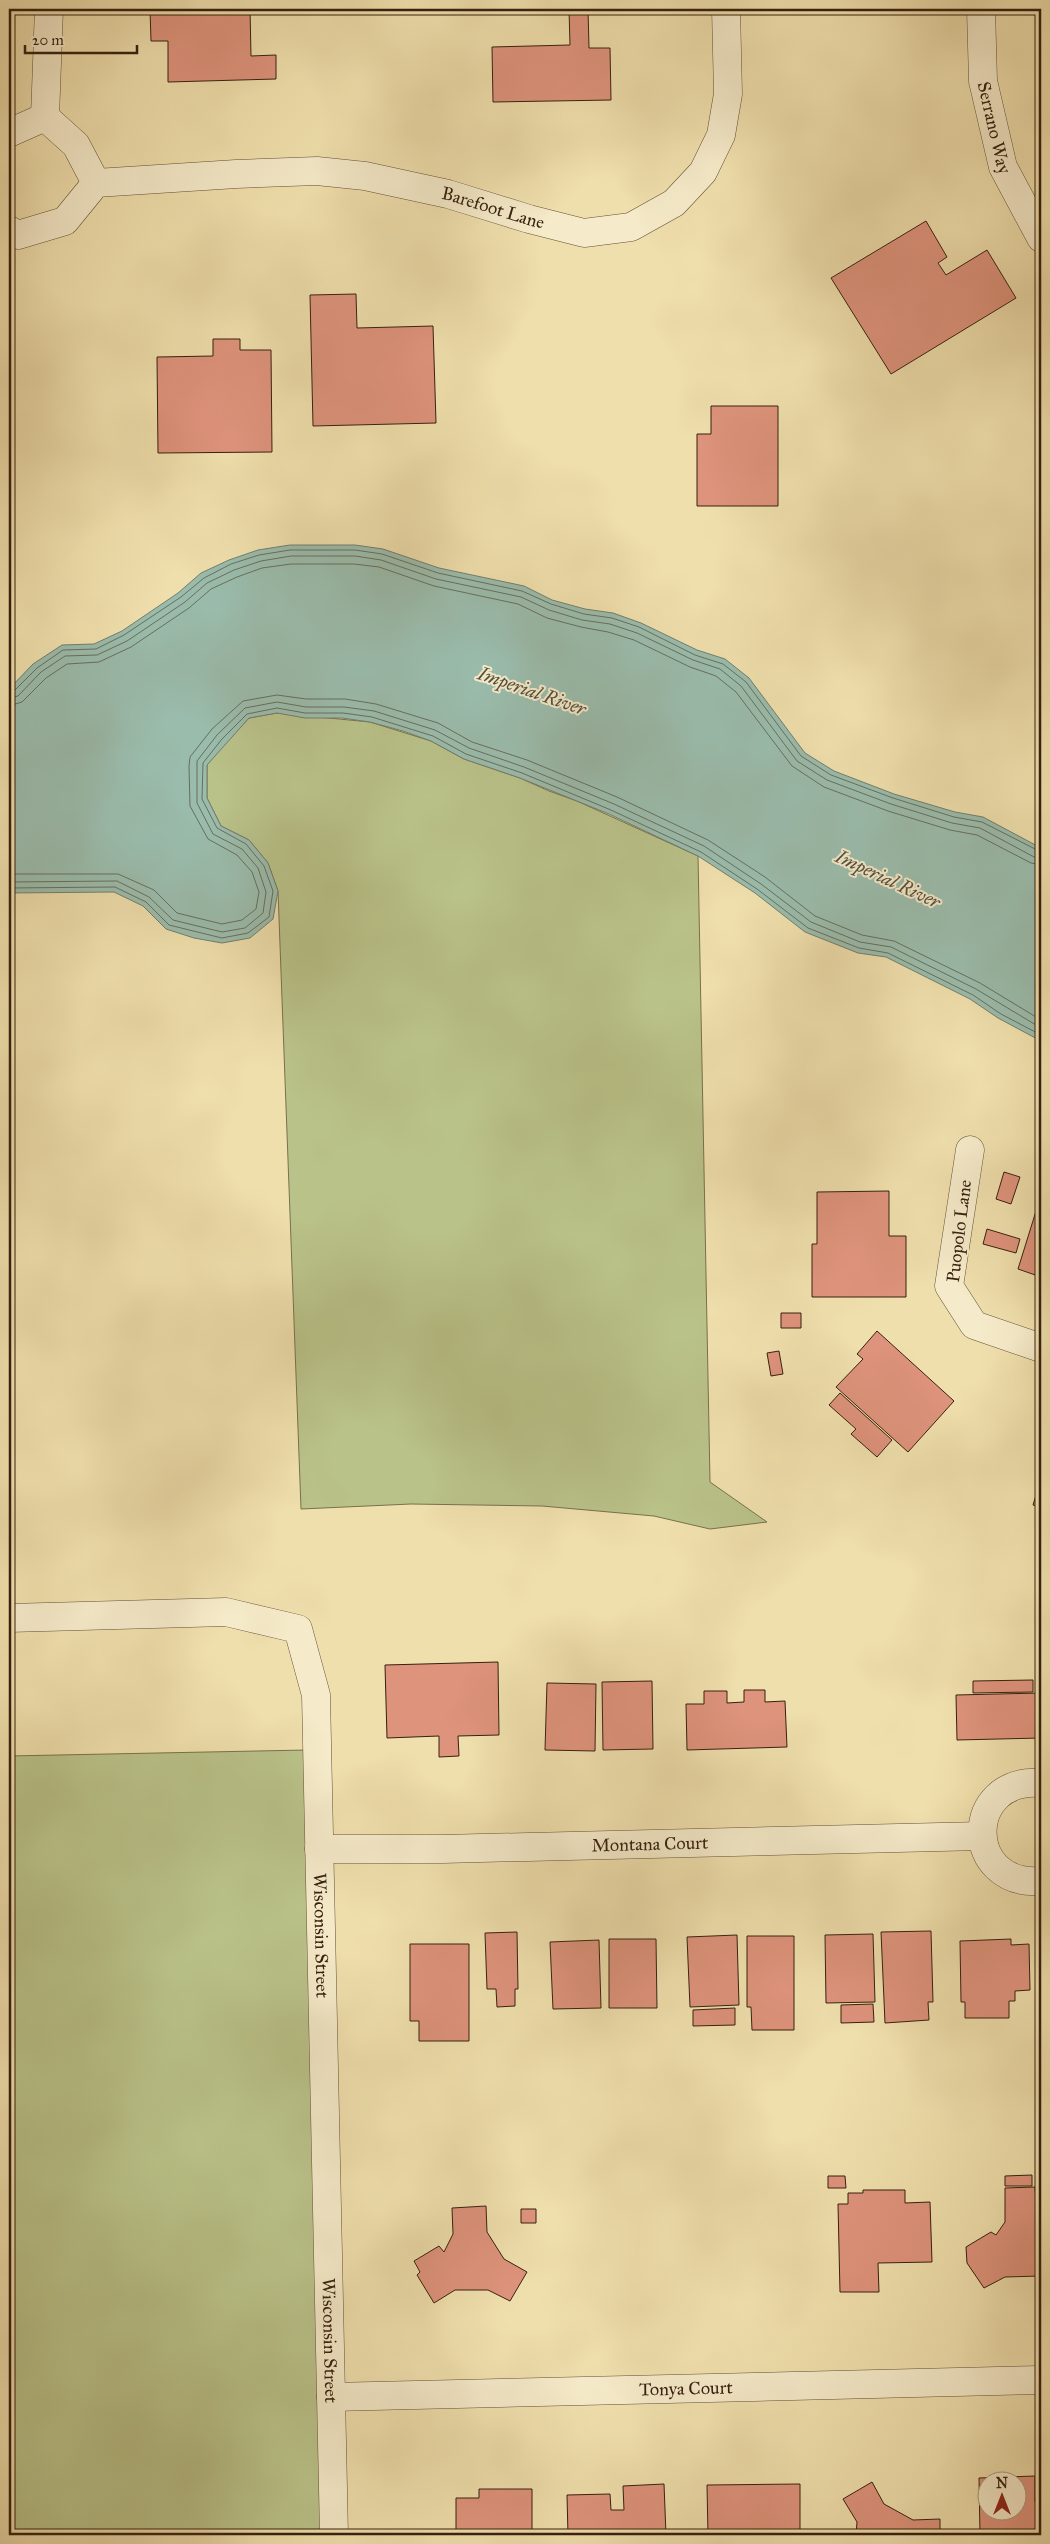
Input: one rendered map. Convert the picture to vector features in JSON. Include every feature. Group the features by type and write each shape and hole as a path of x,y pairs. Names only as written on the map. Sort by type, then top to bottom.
{"street":[{"path":"45,117 49,9"},
{"name":"Barefoot Lane","path":"96,183 317,171 365,176 448,194 529,219 584,233 631,227 674,202 703,172 722,135 728,94 726,9"},
{"name":"Serrano Way","path":"981,9 983,81 1003,167 1041,238"},
{"path":"9,133 45,117"},
{"path":"9,230 18,235 65,221 96,183 76,145 45,117"},
{"name":"Puopolo Lane","path":"970,1150 948,1286 974,1324 1041,1348"},
{"name":"Wisconsin Street","path":"9,1618 226,1612 298,1629 316,1695 334,2535"},
{"path":"1041,1783 1029,1782 1013,1786 1000,1794 989,1806 983,1820 982,1836 987,1854 997,1868 1011,1878 1028,1882 1041,1881"},
{"name":"Montana Court","path":"319,1848 442,1849 982,1836"},
{"name":"Tonya Court","path":"331,2397 1041,2380"}],"green space":[{"path":"277,713 370,722 431,741 464,759 520,778 577,801 698,856 710,1482 767,1522 710,1529 654,1516 542,1506 411,1504 301,1509 278,891 268,863 249,840 221,826 207,798 207,765 249,718"},
{"path":"307,1750 325,2535 9,2535 9,1756"}],"water":[{"name":"Imperial River","path":"290,545 355,545 383,549 439,568 524,586 552,600 585,609 613,613 641,623 697,650 725,659 749,678 805,753 834,771 894,794 955,812 983,817 1041,848 1041,1041 998,1018 970,999 886,957 858,953 805,932 755,893 698,856 609,814 520,778 464,759 431,741 370,722 342,718 305,718 277,713 249,718 207,765 207,798 221,826 249,840 268,863 278,891 273,919 250,938 222,943 194,938 166,929 143,906 114,892 9,893 11,687 33,664 62,645 94,644 122,631 178,593 201,573 229,560 258,550"}],"building":[{"path":"150,9 250,9 251,56 276,55 276,79 168,82 168,41 151,41"},
{"path":"569,9 588,9 589,48 610,48 611,100 493,102 492,47 570,45"},
{"path":"926,221 947,257 938,263 946,275 987,250 1016,298 891,374 831,278"},
{"path":"356,294 357,328 433,326 436,423 313,426 310,295"},
{"path":"213,339 240,339 240,350 271,350 272,452 158,453 157,357 213,356"},
{"path":"711,406 778,406 778,506 697,506 697,434 711,434"},
{"path":"1004,1172 1020,1177 1011,1204 996,1199"},
{"path":"889,1191 889,1236 906,1236 906,1297 812,1297 812,1244 817,1244 817,1192"},
{"path":"1041,1195 1041,1277 1018,1269"},
{"path":"987,1229 1020,1239 1016,1253 983,1244"},
{"path":"781,1313 801,1313 801,1328 781,1328"},
{"path":"877,1331 954,1401 908,1452 836,1387 863,1359 857,1354"},
{"path":"779,1351 783,1374 771,1376 767,1353"},
{"path":"840,1393 892,1440 877,1457 851,1434 856,1429 829,1405"},
{"path":"1041,1479 1041,1507 1033,1505"},
{"path":"498,1662 499,1735 458,1736 459,1756 439,1757 439,1736 387,1738 385,1665"},
{"path":"1033,1680 1033,1692 973,1693 973,1681"},
{"path":"652,1681 653,1749 603,1750 602,1682"},
{"path":"547,1683 596,1684 595,1751 545,1750"},
{"path":"744,1690 765,1690 765,1702 785,1701 787,1747 687,1750 686,1704 704,1704 704,1691 727,1691 727,1703 744,1702"},
{"path":"1041,1693 1041,1738 957,1740 956,1695"},
{"path":"931,1931 933,2002 928,2002 929,2020 885,2023 881,1932"},
{"path":"517,1932 518,1989 515,1989 515,2006 497,2007 496,1989 487,1989 485,1933"},
{"path":"873,1934 875,2002 826,2003 825,1935"},
{"path":"737,1935 739,2005 690,2007 687,1937"},
{"path":"747,1936 794,1936 794,2030 752,2030 751,2007 747,2007"},
{"path":"609,1939 656,1939 657,2008 609,2008"},
{"path":"1011,1939 1011,1945 1029,1944 1030,1990 1015,1991 1015,2001 1009,2001 1009,2018 965,2018 965,2002 961,2002 960,1941"},
{"path":"599,1940 601,2008 553,2009 550,1942"},
{"path":"410,1944 469,1944 469,2041 419,2041 419,2021 410,2021"},
{"path":"873,2004 874,2022 841,2023 841,2005"},
{"path":"735,2008 735,2025 693,2026 693,2010"},
{"path":"1032,2175 1032,2186 1005,2186 1005,2176"},
{"path":"828,2176 845,2176 846,2188 828,2188"},
{"path":"1035,2187 1038,2223 1041,2228 1041,2276 1005,2277 984,2288 967,2263 966,2247 991,2232 996,2235 1005,2222 1005,2188"},
{"path":"863,2190 905,2190 905,2203 930,2202 932,2262 878,2263 879,2292 840,2292 838,2204 848,2204 848,2193 863,2193"},
{"path":"486,2206 487,2232 504,2259 527,2272 510,2301 488,2290 455,2290 434,2303 417,2275 420,2272 414,2261 439,2246 444,2252 453,2234 452,2208"},
{"path":"521,2209 536,2209 536,2223 521,2223"},
{"path":"1028,2476 1035,2476 1035,2502 1041,2502 1041,2535 980,2535 980,2522 1028,2522"},
{"path":"872,2482 884,2504 913,2520 940,2519 940,2535 856,2535 857,2522 843,2499"},
{"path":"664,2484 666,2535 568,2535 567,2495 610,2494 611,2510 624,2510 623,2486"},
{"path":"800,2484 800,2535 708,2535 707,2485"},
{"path":"479,2489 532,2489 532,2535 481,2535 481,2533 456,2532 456,2498 479,2498"}]}
